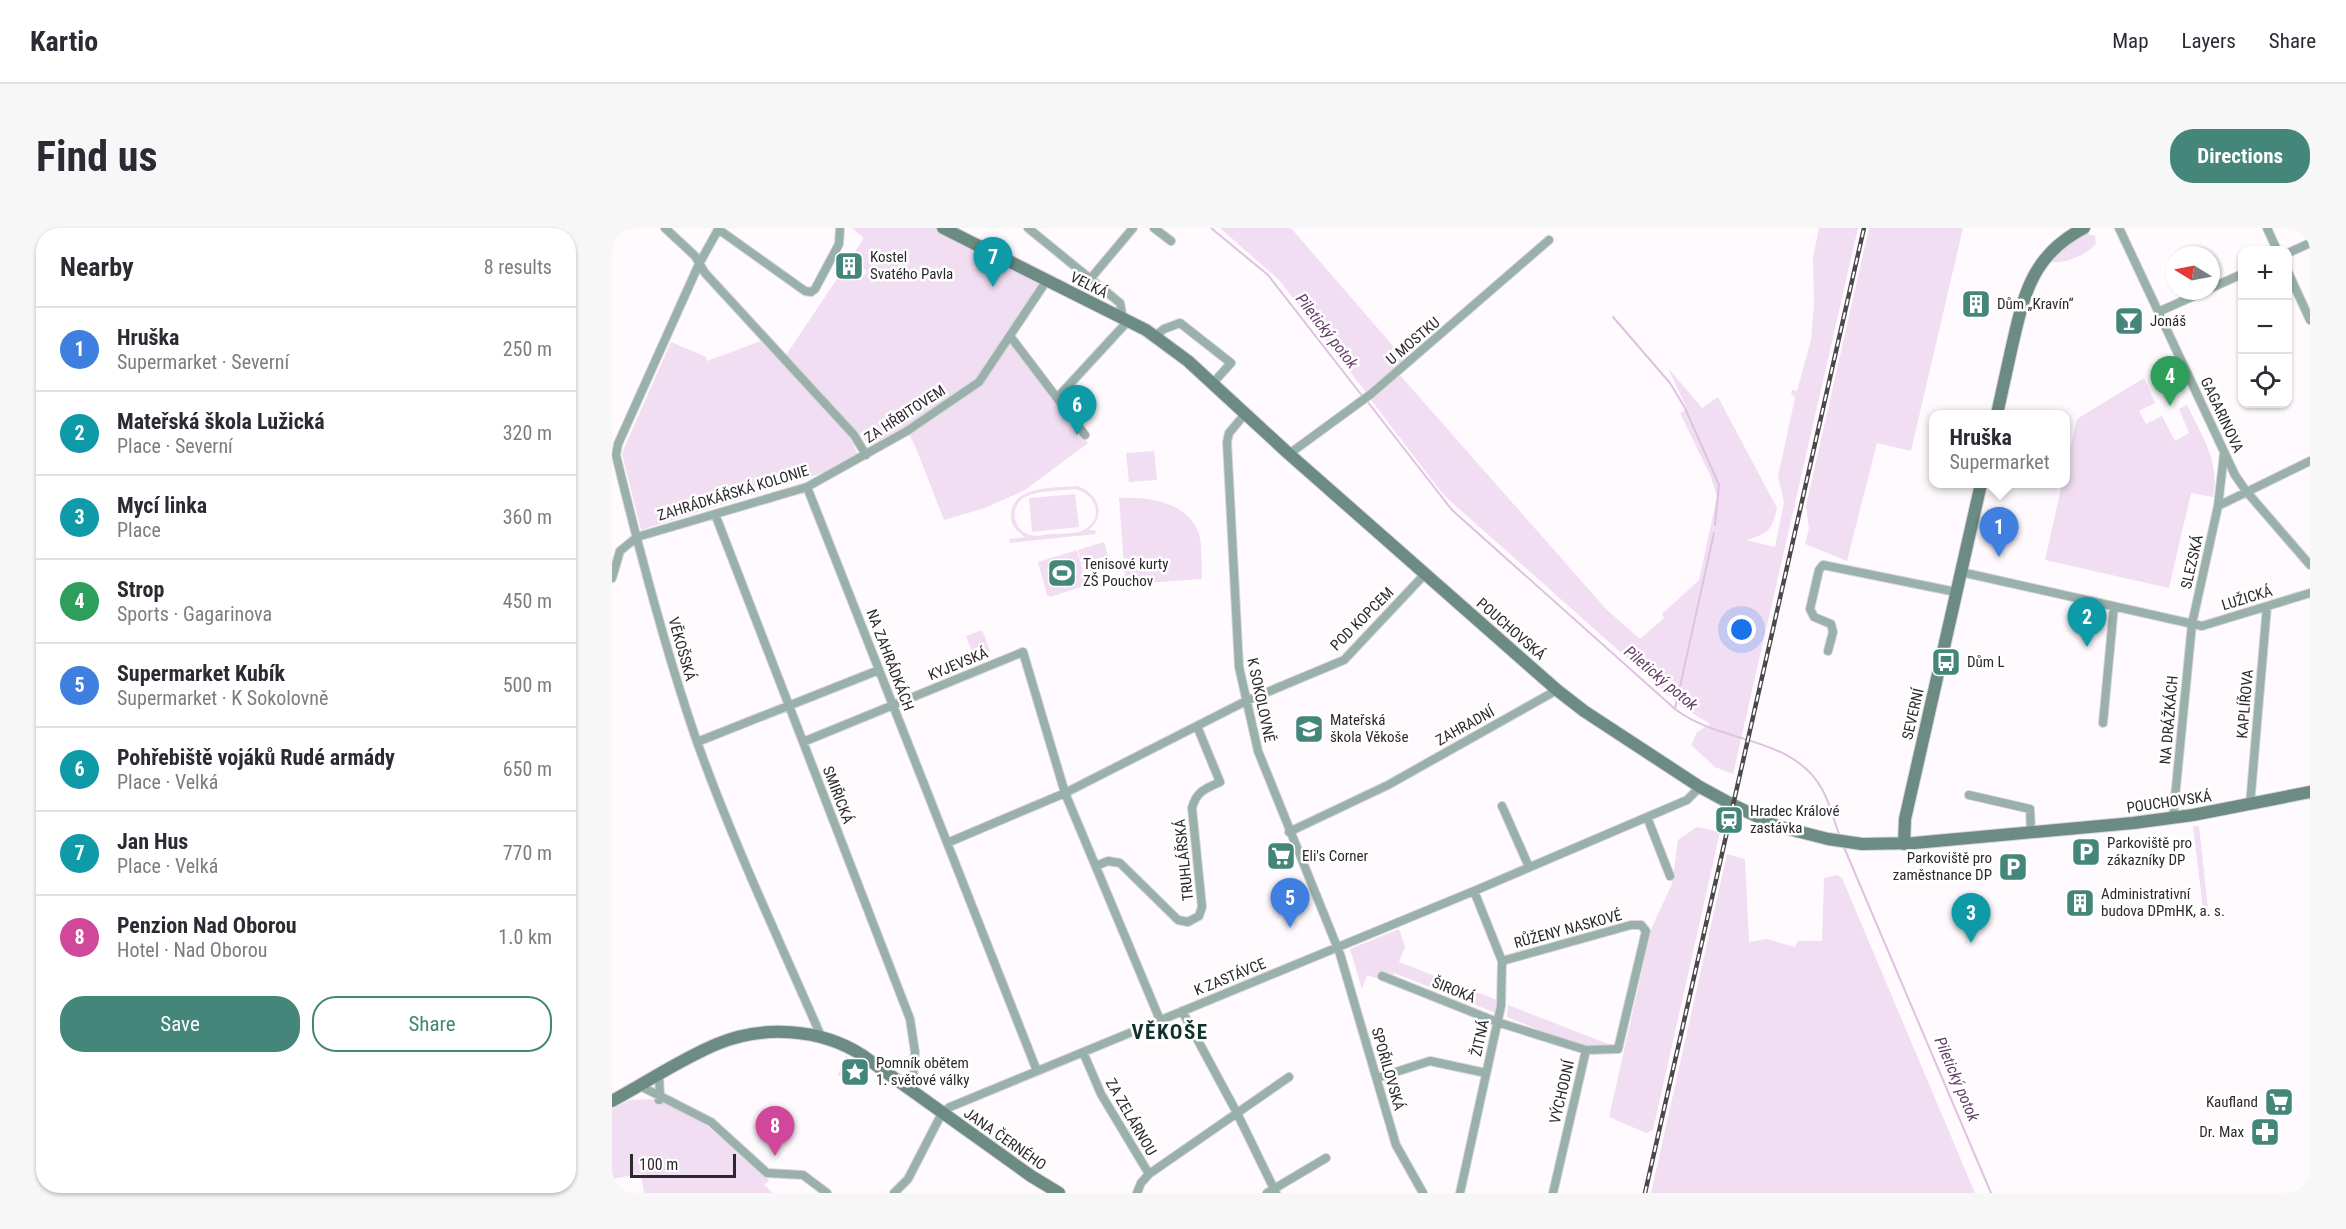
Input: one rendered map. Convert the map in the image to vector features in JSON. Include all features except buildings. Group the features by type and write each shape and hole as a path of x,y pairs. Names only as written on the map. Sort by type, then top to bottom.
{"street":[{"name":"ZA HŘBITOVEM","path":"665,228 695,256 705,273 854,435 866,455 907,431 979,382 1047,280"},
{"name":"VĚKOŠSKÁ","path":"719,228 699,264 616,455 676,681 697,742 727,820 821,1036"},
{"path":"719,228 808,292 815,290 839,244 840,228"},
{"name":"VELKÁ","path":"943,228 1126,320"},
{"path":"1028,228 1120,303 1126,320 1057,398"},
{"path":"1091,278 1133,228"},
{"path":"1154,228 1171,241"},
{"path":"1998,410 2020,308 2031,279 2050,251 2084,228"},
{"name":"GAGARINOVA","path":"2118,228 2224,452 2246,491 2310,566"},
{"path":"2266,228 2275,246"},
{"name":"U MOSTKU","path":"1289,454 1371,394 1549,240"},
{"path":"2292,251 2310,243"},
{"path":"2220,284 2238,276"},
{"path":"2292,281 2310,320"},
{"path":"2158,312 2185,300"},
{"name":"POUCHOVSKÁ","path":"1126,320 1155,336 1188,361 1289,454 1557,690 1584,711 1700,786 1761,820 1828,839 1859,843 1904,844 2173,818 2310,792"},
{"path":"1155,336 1164,329 1180,323 1231,363 1213,383"},
{"path":"1010,336 1085,435"},
{"name":"K SOKOLOVNĚ","path":"1245,414 1229,433 1227,441 1239,667 1258,751 1337,947"},
{"name":"SLEZSKÁ","path":"2192,624 2218,506 2224,452"},
{"name":"ZAHRÁDKÁŘSKÁ KOLONIE","path":"637,537 807,487 866,455"},
{"path":"2218,506 2310,460"},
{"name":"NA ZAHRÁDKÁCH","path":"807,487 1036,1071"},
{"name":"SEVERNÍ","path":"1904,844 1905,819 1980,488"},
{"name":"SMIŘICKÁ","path":"715,514 910,1019 915,1052 912,1090"},
{"path":"612,578 620,550 637,537"},
{"path":"1828,651 1833,632 1832,624 1814,617 1810,609 1819,570 1823,565 1956,592"},
{"path":"1961,572 2192,624"},
{"name":"POD KOPCEM","path":"1246,701 1344,660 1425,574"},
{"name":"LUŽICKÁ","path":"2192,624 2202,626 2310,593"},
{"path":"2103,723 2114,606"},
{"name":"KAPLÍŘOVA","path":"2250,805 2267,606"},
{"name":"NA DRÁŽKÁCH","path":"2173,818 2192,624"},
{"name":"KYJEVSKÁ","path":"803,742 1023,652 1065,793"},
{"path":"697,742 879,670"},
{"name":"ZAHRADNÍ","path":"1289,832 1388,785 1557,690"},
{"path":"947,843 1065,793 1246,701"},
{"name":"TRUHLÁŘSKÁ","path":"1095,866 1108,861 1120,862 1182,922 1196,918 1201,913 1192,808 1195,797 1203,790 1220,782 1197,726"},
{"name":"K ZASTÁVCE","path":"942,1113 950,1107 1474,891 1687,800 1700,786"},
{"path":"1065,793 1160,1020"},
{"path":"1969,795 2030,809 2031,832"},
{"path":"1502,806 1529,867"},
{"path":"1647,817 1670,876"},
{"name":"ŽITNÁ","path":"1460,1193 1502,1006 1502,961 1474,891"},
{"name":"RŮŽENY NASKOVÉ","path":"1502,961 1631,925 1641,925"},
{"name":"VÝCHODNÍ","path":"1553,1193 1586,1050 1618,1049 1646,931 1641,925"},
{"name":"SPOŘILOVSKÁ","path":"1337,947 1396,1145 1424,1193"},
{"name":"ŠIROKÁ","path":"1382,976 1497,1022 1586,1050"},
{"path":"1182,1011 1237,1113 1273,1191 1326,1158"},
{"name":"JANA ČERNÉHO","path":"612,1101 702,1051 736,1037 776,1033 821,1036 853,1049 1031,1176 1059,1193"},
{"name":"ZA ZELÁRNOU","path":"1083,1052 1101,1094 1149,1174 1141,1183 1137,1193"},
{"path":"1377,1078 1430,1061 1486,1073"},
{"path":"659,1075 660,1098"},
{"path":"1149,1174 1289,1077"},
{"path":"640,1086 711,1122 767,1173 803,1175 827,1193"},
{"path":"894,1193 908,1179 942,1113"}],"shaded area":[{"path":"852,228 934,228 1039,282 1038,288 976,380 873,449 786,355 843,270 860,281 867,271 850,259 864,238"},
{"path":"1220,228 1291,228 1406,361 1368,395 1279,280"},
{"path":"1819,228 1858,228 1733,774 1715,767 1691,745 1697,732 1710,724 1682,707 1442,493 1371,400 1399,374 1606,609 1640,639 1664,618 1662,614 1699,580 1717,497 1711,477 1680,413 1687,409 1668,368 1702,408 1718,397 1777,508 1771,527 1759,536 1746,540 1775,547 1784,502 1778,476 1795,398 1791,393 1792,390 1797,391 1811,340 1814,304 1813,258"},
{"path":"1869,228 1963,228 1911,451 1877,443 1847,561 1805,544 1809,528 1806,506"},
{"path":"2085,233 2095,236 2096,243 2093,247 2070,260 2052,262 2054,255"},
{"path":"761,341 848,432 858,455 832,470 641,530 622,453 671,342 706,357 707,361"},
{"path":"1009,343 1013,343 1088,443 1025,490 985,508 944,520 909,434 984,381"},
{"path":"2144,378 2155,403 2139,411 2146,424 2162,416 2175,441 2189,433 2179,409 2187,405 2204,438 2212,460 2215,484 2213,497 2191,493 2169,588 2045,560 2061,488 2070,488 2070,449 2077,419"},
{"path":"1154,451 1157,480 1129,482 1126,453"},
{"path":"1077,486 1090,494 1098,505 1098,517 1089,530 1095,530 1096,534 1010,543 1009,539 1025,537 1014,527 1011,517 1014,504 1020,497 1037,490","holes":["1075,489 1082,491 1092,501 1096,513 1095,519 1085,529 1073,533 1035,536 1025,533 1017,524 1015,512 1020,501 1025,497 1050,491"]},
{"path":"1075,494 1079,527 1032,532 1029,498"},
{"path":"1119,498 1153,500 1175,507 1184,513 1192,521 1200,536 1202,579 1131,584 1125,579"},
{"path":"1104,542 1108,556 1082,564 1078,550"},
{"name":"Tenisové kurty ZŠ Pouchov","path":"1077,550 1087,585 1050,597 1047,595 1038,562"},
{"path":"982,630 990,651 974,658 966,636"},
{"path":"2193,826 2199,826 2208,909 2203,909"},
{"path":"1697,827 1720,832 1653,1130 1646,1133 1609,1117 1652,927 1672,884 1678,840"},
{"path":"1727,854 1745,859 1749,942 1767,939 1795,947 1798,941 1822,941 1824,878 1837,875 1842,878 1975,1193 1651,1193"},
{"path":"1399,929 1405,947 1399,962 1497,1000 1496,1013 1394,973 1390,983 1367,975 1362,989 1350,949"},
{"path":"1508,1005 1611,1045 1588,1049 1507,1017"},
{"path":"846,1056 868,1071 859,1086 838,1075"},
{"path":"657,1099 698,1119 707,1126 768,1179 769,1181 764,1185 773,1193 644,1193 641,1174 612,1179 612,1109 630,1100"}],"waterway":[{"name":"Piletický potok","path":"1211,228 1268,275 1363,397"},
{"path":"1613,317 1670,383 1685,408 1719,485 1715,525"},
{"name":"Piletický potok","path":"1367,401 1452,510 1675,709 1713,729 1774,749 1809,771 1825,794 1840,837"},
{"path":"1675,709 1714,533"},
{"name":"Piletický potok","path":"1843,845 1991,1193"}],"railway":[{"path":"1645,1193 1864,228"}],"place":[{"name":"Kostel Svatého Pavla","path":"849,266"},
{"name":"Jan Hus","path":"993,287"},
{"name":"Dům „Kravín“","path":"1976,304"},
{"name":"Jonáš","path":"2129,321"},
{"name":"Strop","path":"2170,406"},
{"name":"Pohřebiště vojáků Rudé armády","path":"1077,435"},
{"name":"Hruška","path":"1999,557"},
{"name":"Tenisové kurty ZŠ Pouchov","path":"1062,573"},
{"name":"Mateřská škola Lužická","path":"2087,647"},
{"name":"Dům L","path":"1946,662"},
{"name":"Mateřská škola Věkoše","path":"1309,729"},
{"name":"Hradec Králové zastávka","path":"1729,820"},
{"name":"Parkoviště pro zákazníky DP","path":"2086,852"},
{"name":"Eli's Corner","path":"1281,856"},
{"name":"Parkoviště pro zaměstnance DP","path":"2013,867"},
{"name":"Administrativní budova DPmHK, a. s.","path":"2080,903"},
{"name":"Supermarket Kubík","path":"1290,928"},
{"name":"Mycí linka","path":"1971,943"},
{"name":"Pomník obětem 1. světové války","path":"855,1072"},
{"name":"Kaufland","path":"2279,1102"},
{"name":"Dr. Max","path":"2265,1132"},
{"name":"Penzion Nad Oborou","path":"775,1156"}],"district":[{"name":"VĚKOŠE","path":"1170,1032"}]}
